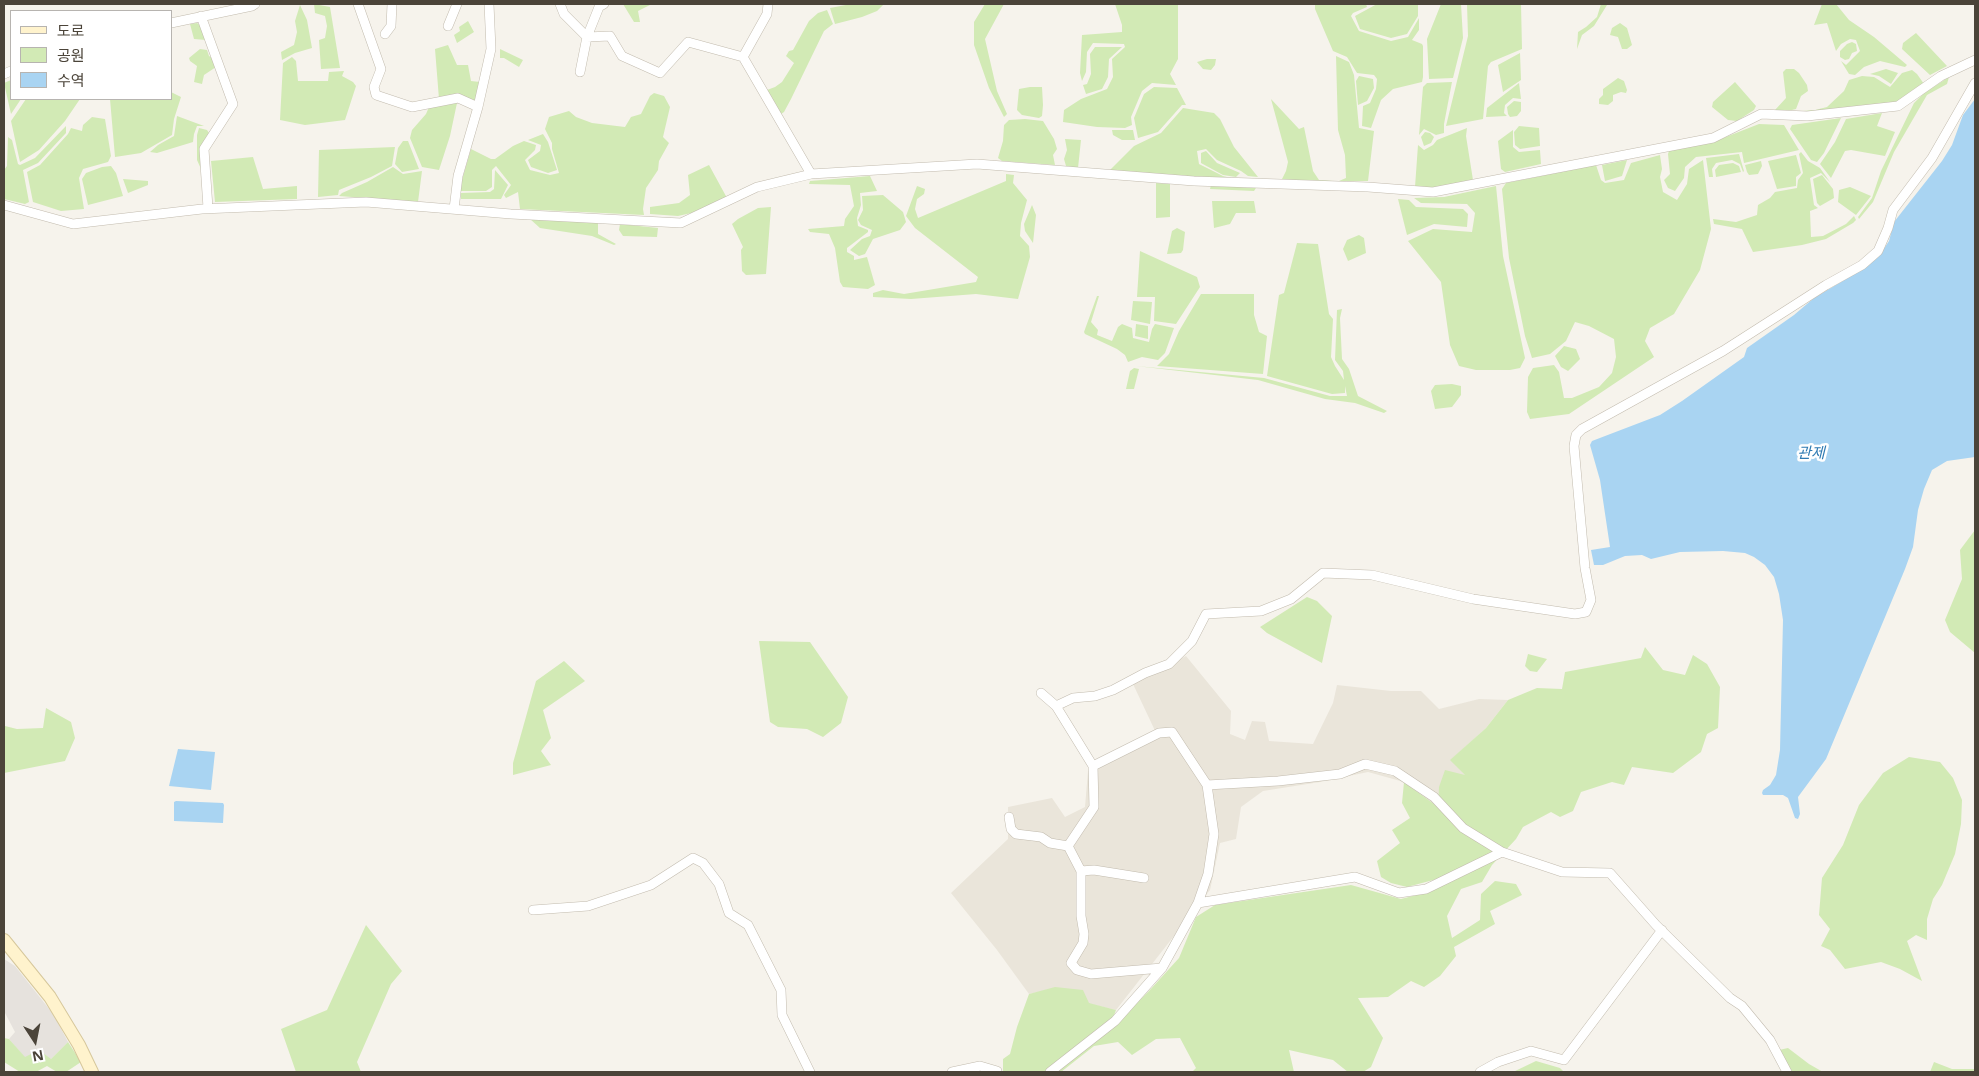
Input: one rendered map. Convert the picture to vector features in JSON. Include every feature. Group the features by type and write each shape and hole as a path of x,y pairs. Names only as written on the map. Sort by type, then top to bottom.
{"street":[{"path":"172,23 255,4"},
{"path":"358,4 381,69 374,87 376,95 412,107 458,98 478,106"},
{"path":"385,34 391,26 392,4"},
{"path":"448,26 458,4"},
{"path":"454,209 458,176 478,106 491,49 489,4"},
{"path":"560,4 564,14 587,37 610,36 622,56 660,73 688,42 742,58 810,174"},
{"path":"580,72 587,37 599,7 604,4"},
{"path":"742,58 767,14 768,4"},
{"path":"201,16 233,104 204,149 208,208"},
{"path":"4,205 73,224 208,208 366,202 511,214 681,223 757,187 810,174 977,164 1194,181 1368,187 1433,192 1713,138 1761,114 1807,116 1898,106 1941,76 1975,60"},
{"path":"1056,706 1073,698 1095,696 1113,690 1145,673 1169,664 1192,641 1206,614 1261,611 1291,599 1323,573 1372,575 1473,599 1575,614 1586,612 1591,600 1585,568 1578,493 1574,446 1576,435 1723,351 1826,285 1862,265 1878,250 1894,210 1932,158 1975,83"},
{"path":"1041,693 1056,706 1093,766 1094,807 1068,846"},
{"path":"1050,1072 1115,1021 1162,968 1198,903 1208,874 1214,834 1207,785 1172,732 1159,733 1093,766"},
{"path":"1207,785 1278,781 1340,774 1365,764 1395,771 1434,797 1463,828 1502,852 1562,872 1610,873 1662,930 1730,998 1742,1006 1770,1040 1787,1072"},
{"path":"1009,817 1011,829 1016,834 1041,837 1050,842 1068,846 1081,871 1081,916 1084,934 1083,943 1071,963 1077,970 1091,974 1162,968"},
{"path":"1198,903 1355,877 1398,894 1426,889 1502,852"},
{"path":"533,910 588,906 651,886 693,858 698,860 703,863 719,884 729,913 748,925 781,990 782,1014 810,1072"},
{"path":"1081,871 1094,870 1144,878"},
{"path":"1480,1072 1498,1062 1531,1051 1564,1060 1662,930"},
{"path":"4,940 50,997 80,1045 92,1072"},
{"path":"952,1072 980,1066 997,1070 997,1072"}],"shaded area":[{"path":"1186,656 1231,711 1230,734 1245,740 1252,721 1265,722 1269,741 1313,744 1333,703 1337,685 1391,691 1421,691 1439,709 1479,699 1508,700 1486,728 1451,760 1466,776 1438,808 1404,782 1368,772 1263,791 1241,807 1236,839 1220,843 1210,890 1116,1010 1038,992 1029,994 997,950 951,893 1008,839 1008,807 1052,798 1065,817 1085,807 1088,771 1158,737 1133,684"},
{"path":"4,959 15,966 54,1015 68,1042 51,1059 25,1058 9,1039 15,1032 4,1011"}],"green space":[{"path":"314,4 330,7 340,68 321,69 319,40 325,38 327,26 325,16 315,13"},
{"path":"623,4 652,4 638,11 640,22 634,22"},
{"path":"851,4 884,4 877,11 835,24 830,8"},
{"path":"985,4 1004,4 985,39 997,91 1007,114 1004,117 989,88 974,45 974,22"},
{"path":"1115,4 1178,4 1178,59 1170,74 1176,85 1152,83 1142,91 1131,117 1132,125 1125,128 1097,127 1063,122 1064,110 1081,99 1107,89 1113,77 1112,59 1125,47 1124,44 1093,43 1087,52 1086,72 1082,81 1080,73 1082,35 1122,32 1122,25"},
{"path":"1315,4 1366,4 1367,7 1353,13 1351,16 1359,31 1391,41 1408,37 1419,18 1419,30 1412,40 1423,46 1422,82 1393,89 1381,100 1371,128 1362,126 1363,106 1370,103 1376,89 1377,79 1374,75 1357,73 1347,57 1333,51 1315,9"},
{"path":"1377,4 1418,4 1418,16 1407,34 1391,38 1360,29 1355,16"},
{"path":"1441,4 1461,4 1463,38 1453,78 1429,79 1427,39"},
{"path":"1467,4 1521,4 1522,49 1491,62 1488,66 1483,119 1446,126 1468,36"},
{"path":"1601,4 1607,5 1594,26 1582,35 1577,49 1578,32 1597,17"},
{"path":"1822,4 1836,4 1849,20 1874,37 1907,65 1905,67 1880,61 1864,67 1855,75 1849,74 1841,61 1846,65 1860,51 1856,40 1850,39 1841,44 1836,51 1827,23 1814,25"},
{"path":"300,5 307,20 312,48 295,53 282,60 281,52 294,45 297,32 295,21"},
{"path":"827,10 833,24 824,31 791,99 781,114 767,90 782,82 794,63 786,56 789,51 793,50 809,21 818,13"},
{"path":"468,21 474,32 457,43 454,35 460,31 459,27"},
{"path":"197,23 201,26 206,40 194,39 190,24"},
{"path":"1620,23 1627,28 1632,45 1627,49 1622,49 1618,37 1610,35 1612,28"},
{"path":"1916,33 1947,66 1930,75 1902,49 1903,43"},
{"path":"1852,42 1856,44 1857,51 1852,53 1849,59 1845,60 1840,57 1840,51"},
{"path":"448,45 457,65 468,65 471,81 480,82 476,102 439,99 435,49"},
{"path":"1095,47 1122,47 1109,59 1108,77 1102,89 1086,94 1083,85 1087,84 1091,74 1090,54"},
{"path":"200,49 207,50 209,56 214,59 216,67 204,75 202,84 194,82 197,66 189,58"},
{"path":"500,49 523,60 519,67 504,58 500,58"},
{"path":"1520,53 1521,80 1503,92 1498,65"},
{"path":"1336,56 1349,62 1354,75 1359,128 1374,131 1368,181 1339,181 1346,178 1345,155 1338,130"},
{"path":"292,57 296,61 298,81 328,81 329,72 344,71 342,76 353,82 356,86 345,120 305,125 280,120 283,63"},
{"path":"1216,59 1215,65 1211,70 1203,69 1197,62"},
{"path":"1786,69 1794,69 1799,73 1807,85 1808,91 1801,96 1796,109 1788,111 1775,110 1786,98 1783,72"},
{"path":"1886,69 1898,73 1891,84 1879,76 1870,74"},
{"path":"1912,70 1924,84 1896,103 1808,114 1790,112 1827,107 1844,91 1849,80 1862,76 1874,77 1890,87 1902,73"},
{"path":"1359,76 1373,79 1374,88 1367,101 1358,105 1356,81"},
{"path":"1949,77 1947,84 1927,95 1894,152 1873,202 1859,219 1858,217 1872,198 1881,171 1914,103 1924,93"},
{"path":"1618,78 1624,81 1626,93 1621,92 1613,95 1613,101 1608,105 1599,104 1599,99 1603,95 1603,89"},
{"path":"10,80 10,100 20,100 11,114 4,83"},
{"path":"1452,82 1444,133 1436,135 1424,129 1419,135 1423,87 1427,83"},
{"path":"1735,82 1756,106 1754,110 1737,121 1728,120 1712,107 1713,102"},
{"path":"1519,83 1521,99 1513,98 1505,105 1504,113 1507,116 1486,117 1487,108"},
{"path":"1042,87 1042,116 1039,118 1022,115 1017,110 1019,89"},
{"path":"1154,87 1177,88 1186,105 1182,105 1158,132 1138,138 1134,118 1144,94"},
{"path":"172,92 181,97 174,119 172,135 141,153 115,157 110,100 172,100"},
{"path":"654,93 664,96 670,107 663,137 669,143 659,161 658,170 646,188 644,215 520,209 518,192 506,198 504,195 511,185 496,166 492,170 492,187 486,191 461,191 460,187 471,149 491,159 495,159 513,146 524,141 536,145 535,150 525,160 530,170 550,175 559,173 552,143 545,129 549,117 569,111 576,117 592,123 625,127 631,117 641,114 650,96"},
{"path":"1271,99 1299,129 1304,127 1313,171 1319,180 1333,181 1330,183 1281,181 1288,162"},
{"path":"25,100 79,100 65,121 39,150 20,162 11,121"},
{"path":"1514,101 1521,102 1521,111 1517,116 1510,117 1507,107"},
{"path":"457,103 450,136 439,170 422,167 410,138 412,130 426,114 429,107"},
{"path":"1183,108 1214,113 1220,119 1234,147 1258,177 1248,176 1217,160 1206,149 1197,151 1199,164 1223,176 1239,180 1110,170 1134,146 1161,133"},
{"path":"1882,113 1877,126 1895,132 1885,156 1851,150 1845,151 1831,178 1820,164 1835,142 1846,119"},
{"path":"177,116 204,126 197,126 193,142 157,153 150,152 174,136"},
{"path":"92,117 105,119 111,156 108,162 83,169 79,178 84,209 61,211 33,202 27,172 40,165 68,134 71,128 82,131 83,125"},
{"path":"1841,118 1824,153 1817,162 1811,160 1790,129 1792,125"},
{"path":"1009,120 1043,121 1054,139 1057,149 1053,155 1055,165 1002,161 998,158 1003,141 1004,125"},
{"path":"1759,124 1784,125 1799,150 1744,163 1742,152 1696,157 1685,167 1684,178 1675,191 1668,188 1664,180 1670,174 1669,151 1713,142"},
{"path":"66,126 66,133 38,163 23,170 29,202 25,204 4,199 4,170 7,166 8,137 12,140 18,164 20,165 35,158"},
{"path":"1519,126 1539,128 1540,146 1520,149 1515,145 1514,132"},
{"path":"199,128 207,130 209,133 202,144 202,169 197,160 197,135"},
{"path":"1467,128 1466,136 1473,180 1432,189 1415,187 1418,145 1424,150 1433,145 1437,140"},
{"path":"1112,130 1133,130 1135,140 1122,140 1113,135"},
{"path":"1513,130 1513,147 1519,152 1540,150 1541,164 1505,172 1501,169 1498,141"},
{"path":"1425,132 1430,133 1434,137 1431,143 1424,146 1421,137"},
{"path":"543,134 548,142 557,170 548,173 531,167 528,160 540,151 541,145 528,140"},
{"path":"1065,139 1081,140 1078,168 1066,166 1064,159 1067,150"},
{"path":"403,141 408,141 419,169 402,172 395,164 398,148"},
{"path":"395,147 392,166 339,190 338,195 318,197 319,150"},
{"path":"1206,151 1217,163 1240,173 1236,177 1223,175 1201,163 1201,153"},
{"path":"1801,152 1808,161 1820,168 1830,182 1821,173 1810,178 1814,205 1818,208 1810,211 1811,237 1823,236 1846,224 1854,216 1856,220 1853,223 1826,239 1802,245 1753,252 1742,229 1714,224 1713,219 1736,222 1757,215 1758,205 1770,198 1775,192 1797,188 1798,180 1803,173 1799,154"},
{"path":"1739,154 1743,172 1740,164 1732,160 1716,163 1712,169 1713,177 1709,177 1706,158"},
{"path":"1660,155 1662,169 1660,177 1663,192 1677,200 1687,184 1689,169 1703,160 1711,229 1700,270 1674,314 1650,328 1645,341 1654,357 1569,414 1530,419 1527,412 1528,377 1533,368 1554,365 1559,372 1564,398 1572,398 1599,387 1612,373 1616,357 1614,339 1589,326 1575,322 1566,341 1550,354 1532,358 1525,336 1509,258 1502,189 1506,183 1596,165 1601,180 1605,183 1624,180 1631,163"},
{"path":"1796,155 1801,173 1796,177 1796,186 1777,189 1768,161"},
{"path":"253,157 263,189 297,186 297,199 215,202 211,161"},
{"path":"1627,160 1622,176 1605,181 1602,165"},
{"path":"1761,161 1762,166 1758,174 1749,175 1745,165"},
{"path":"1733,163 1739,166 1741,172 1716,177 1715,170 1719,165"},
{"path":"709,165 727,198 700,211 678,216 650,214 650,207 679,203 690,195 688,175"},
{"path":"111,166 116,173 123,196 88,205 82,179 86,173"},
{"path":"393,167 403,174 422,171 418,202 339,196 342,193 367,182"},
{"path":"495,170 508,185 501,199 461,199 461,193 490,192 494,189"},
{"path":"1006,174 1014,175 1013,183 1027,200 1020,236 1029,246 1030,257 1018,299 976,294 911,299 873,297 873,293 883,290 904,294 976,282 978,277 915,228 906,216 917,186 925,189 924,194 917,199 915,209 918,218 1006,181"},
{"path":"1822,175 1833,189 1834,198 1820,206 1817,203 1813,179"},
{"path":"870,176 877,191 860,193 861,205 857,218 858,226 868,230 868,232 847,248 847,252 854,256 854,260 867,257 875,285 868,289 843,287 840,282 835,248 829,234 810,232 808,229 844,226 845,219 854,206 850,185 809,184 810,181"},
{"path":"123,179 148,181 148,185 128,193"},
{"path":"1156,183 1170,184 1170,217 1156,218"},
{"path":"1211,185 1256,188 1254,191 1210,189"},
{"path":"1496,186 1503,256 1525,358 1520,368 1510,370 1476,370 1459,366 1450,345 1441,282 1408,241 1433,229 1472,232 1475,213 1467,204 1421,203 1414,198 1444,197"},
{"path":"1850,187 1871,196 1856,215 1838,202 1839,190"},
{"path":"883,195 903,212 906,222 900,230 873,239 865,254 859,256 850,250 862,239 870,236 872,230 861,225 858,220 863,210 862,196"},
{"path":"1398,199 1409,200 1416,207 1463,209 1468,214 1467,227 1434,224 1407,235"},
{"path":"1212,201 1254,201 1256,213 1236,213 1230,224 1214,228"},
{"path":"1032,205 1036,215 1033,243 1025,231 1024,224"},
{"path":"771,207 766,274 746,275 742,271 741,250 743,247 732,224 758,208"},
{"path":"530,219 598,221 598,234 616,244 614,245 592,236 540,228"},
{"path":"620,224 658,228 657,237 623,236 619,230"},
{"path":"1177,228 1185,232 1183,250 1181,253 1167,254 1172,231"},
{"path":"1359,235 1364,238 1366,253 1348,261 1343,249 1347,240"},
{"path":"1297,243 1318,244 1329,314 1333,319 1331,357 1335,366 1344,380 1343,371 1335,360 1337,310 1342,309 1340,318 1342,359 1349,369 1358,396 1387,411 1384,413 1355,403 1325,399 1258,380 1136,366 1264,378 1330,396 1347,396 1345,386 1345,393 1332,394 1267,376 1279,295 1284,293"},
{"path":"1140,251 1197,277 1200,287 1176,324 1154,321 1155,297 1137,297"},
{"path":"1201,294 1254,294 1254,315 1259,332 1267,336 1263,374 1157,366 1169,354 1179,331"},
{"path":"1097,296 1099,296 1091,322 1098,330 1097,335 1112,341 1118,327 1122,324 1132,328 1133,338 1149,342 1155,324 1174,328 1165,353 1158,360 1142,357 1128,362 1125,355 1117,349 1085,334 1084,332"},
{"path":"1133,301 1152,302 1150,324 1131,320"},
{"path":"1136,324 1148,326 1148,339 1135,336"},
{"path":"1564,346 1576,349 1580,359 1568,371 1561,367 1555,356"},
{"path":"1134,368 1139,369 1134,389 1126,389 1130,371"},
{"path":"1452,384 1461,386 1461,395 1452,407 1435,409 1431,391 1435,385"},
{"path":"1975,530 1975,653 1950,632 1945,620 1962,579 1960,550"},
{"path":"1307,597 1317,601 1332,616 1322,663 1267,633 1260,627"},
{"path":"759,641 810,642 848,697 841,723 823,737 807,729 778,727 770,722"},
{"path":"1645,647 1663,670 1685,675 1693,655 1707,664 1720,687 1718,728 1707,734 1701,752 1673,773 1632,767 1624,785 1612,782 1581,792 1573,811 1560,817 1551,812 1523,827 1516,839 1492,865 1482,882 1461,889 1447,916 1452,938 1480,920 1481,894 1495,881 1516,884 1522,895 1490,911 1495,924 1454,947 1456,956 1440,976 1424,987 1411,981 1388,997 1358,998 1383,1038 1371,1067 1363,1072 1348,1072 1333,1060 1289,1050 1294,1072 1192,1072 1196,1068 1180,1038 1156,1039 1132,1055 1118,1042 1094,1046 1061,1072 1003,1072 1003,1059 1010,1054 1029,994 1055,987 1083,990 1089,1003 1116,1010 1108,1031 1149,991 1179,958 1196,917 1215,905 1351,885 1401,899 1432,891 1448,882 1437,879 1407,887 1391,883 1381,877 1377,861 1400,843 1392,830 1410,818 1402,803 1404,782 1438,807 1439,787 1445,770 1465,775 1450,760 1486,728 1508,700 1537,688 1562,689 1565,672 1641,658"},
{"path":"1528,654 1547,659 1537,672 1530,671 1525,666"},
{"path":"564,661 585,681 543,710 551,738 541,751 551,765 513,775 513,763 536,681"},
{"path":"46,708 71,722 75,738 65,761 4,773 4,719 5,726 17,729 43,728"},
{"path":"1909,757 1940,762 1953,778 1962,800 1961,824 1955,854 1942,885 1933,899 1927,919 1927,940 1916,935 1907,941 1922,981 1900,969 1881,962 1845,969 1830,950 1821,946 1830,929 1819,915 1822,878 1843,845 1859,805 1883,773"},
{"path":"366,925 402,971 391,984 357,1062 361,1072 296,1072 281,1029 327,1010"},
{"path":"4,1038 9,1039 25,1057 39,1050 51,1059 68,1042 81,1062 66,1072 57,1072 47,1066 36,1072 20,1072 4,1062"},
{"path":"1788,1048 1823,1072 1792,1072 1779,1050"},
{"path":"1536,1061 1560,1068 1564,1072 1513,1072"},
{"path":"1934,1062 1952,1069 1975,1069 1975,1072 1930,1072"}],"water":[{"name":"관제","path":"1975,99 1975,457 1947,461 1932,470 1918,510 1913,547 1905,569 1826,759 1798,797 1800,814 1798,819 1795,818 1788,798 1783,795 1763,795 1762,793 1776,775 1780,750 1783,620 1774,577 1765,565 1754,557 1745,553 1723,551 1680,552 1651,559 1642,555 1625,556 1603,565 1594,565 1591,550 1610,547 1600,480 1590,445 1592,441 1660,415 1682,401 1744,357 1747,348 1794,315 1814,298 1856,273 1883,250 1889,241 1894,222 1942,161 1952,145 1963,115"},
{"path":"178,749 215,752 211,790 169,786"},
{"path":"174,802 223,803 223,823 174,821"}]}
